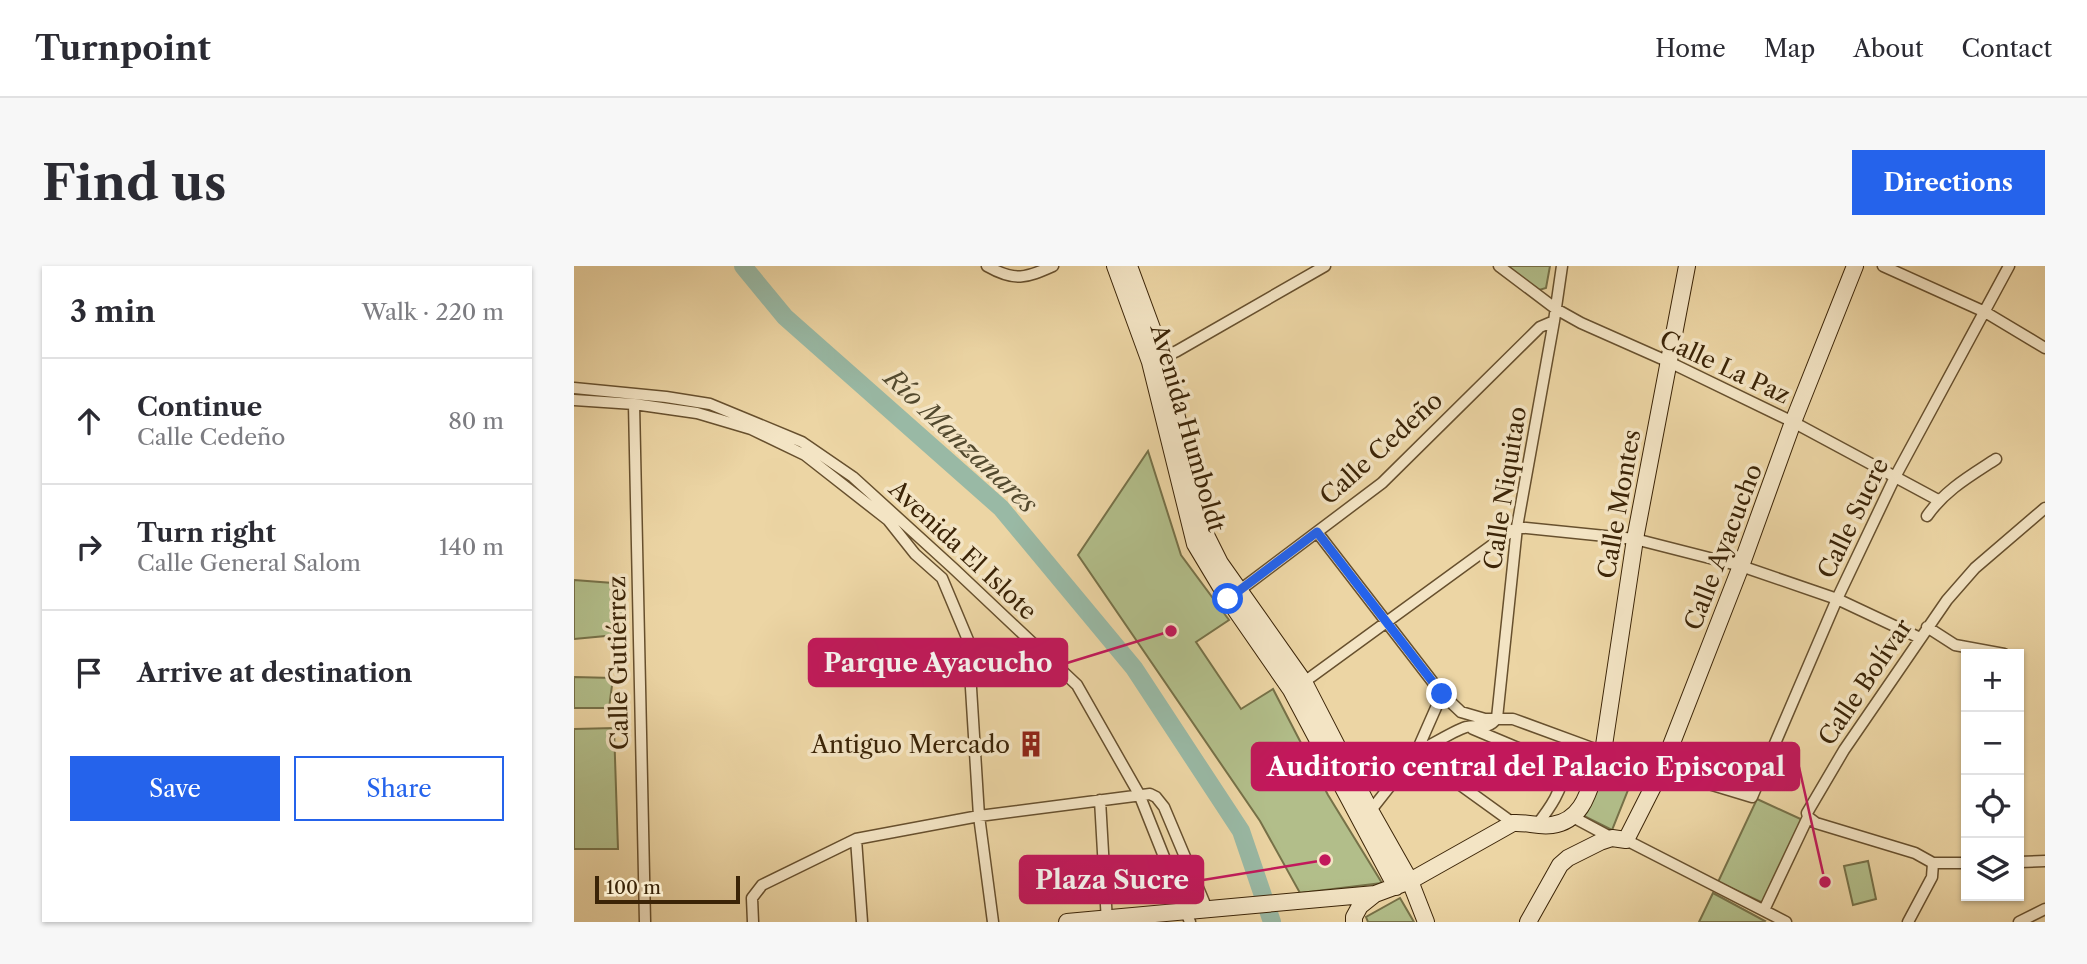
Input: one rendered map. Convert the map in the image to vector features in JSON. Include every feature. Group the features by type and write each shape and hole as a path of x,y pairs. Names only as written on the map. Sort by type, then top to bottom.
{"street":[{"path":"988,266 1003,275 1023,278 1053,266"},
{"name":"Avenida Humboldt","path":"1115,266 1157,360"},
{"name":"Avenida Humboldt","path":"1129,266 1157,360 1182,467 1195,544 1298,686 1366,816 1426,922"},
{"path":"1157,360 1325,266"},
{"name":"Calle La Paz","path":"1499,266 1555,315 1581,323 1669,362 1793,422 1938,500"},
{"name":"Calle Niquitao","path":"1497,718 1517,527 1562,266"},
{"name":"Calle Montes","path":"1572,816 1584,804 1604,752 1634,539 1687,266"},
{"name":"Calle Ayacucho","path":"1619,839 1661,771 1855,266"},
{"path":"1883,266 1985,312 2045,348"},
{"name":"Calle Sucre","path":"1661,771 1752,797 1837,599 1895,477 2010,266"},
{"name":"Calle Cedeño","path":"1234,595 1382,483 1555,315"},
{"name":"Avenida El Islote","path":"574,388 710,404 802,442 853,477 1077,685 1139,794 1188,917"},
{"name":"Avenida El Islote","path":"574,400 634,404 697,413 751,429 805,455 888,520 915,554 942,578 968,640 979,816 993,922"},
{"name":"Calle Gutiérrez","path":"634,404 645,922"},
{"path":"1927,516 1949,490 1996,459"},
{"name":"Calle Bolívar","path":"1764,910 1808,817 1807,813 1844,750 1927,627 1975,568 2045,508"},
{"path":"1298,686 1517,527 1634,539 1741,566 1837,599 1920,638"},
{"path":"1317,532 1442,694 1461,712 1485,719 1513,719 1661,771"},
{"path":"1927,627 1955,645 1977,649"},
{"path":"1366,816 1416,753 1442,694"},
{"path":"1416,753 1467,726 1482,728 1497,718"},
{"path":"1467,726 1594,780"},
{"path":"1416,753 1513,823"},
{"path":"1536,826 1549,810 1559,790 1565,766"},
{"path":"753,922 752,898 762,885 856,839 979,816 1139,794 1150,794 1164,807 1207,909"},
{"path":"1100,800 1107,920"},
{"path":"1067,922 1188,917 1207,909 1375,894 1403,884 1513,823 1525,822 1536,826 1563,822 1572,816 1786,922"},
{"path":"1808,817 1816,823 1915,853 1933,863 1961,863"},
{"path":"856,839 862,922"},
{"path":"1528,922 1560,865 1600,842 1619,839"},
{"path":"2024,862 2045,861"},
{"path":"1908,922 1932,877 1933,863"},
{"path":"1354,922 1360,906 1375,894"},
{"path":"2019,922 2045,909"}],"green space":[{"path":"1507,266 1550,266 1546,288 1539,290"},
{"path":"1148,451 1181,555 1229,620 1196,642 1241,709 1273,689 1328,795 1382,883 1300,893 1260,821 1078,555"},
{"path":"574,580 613,583 622,608 616,635 574,639"},
{"path":"574,677 613,678 609,708 574,708"},
{"path":"614,728 618,849 574,849 574,729"},
{"path":"1601,755 1636,770 1612,830 1578,813"},
{"path":"1757,799 1805,821 1763,903 1718,882"},
{"path":"1868,861 1876,899 1853,905 1844,866"},
{"path":"1713,893 1765,921 1699,922"},
{"path":"1400,898 1414,922 1368,922 1366,917"}],"waterway":[{"name":"Río Manzanares","path":"743,266 785,317 1001,508 1134,668 1241,831 1272,922"}],"place":[{"name":"Parque Ayacucho","path":"1171,631"},
{"name":"Antiguo Mercado","path":"1031,744"},
{"name":"Plaza Sucre","path":"1325,860"},
{"name":"Auditorio central del Palacio Episcopal","path":"1825,882"}],"route":[{"path":"1228,599 1317,532 1442,694"}]}
